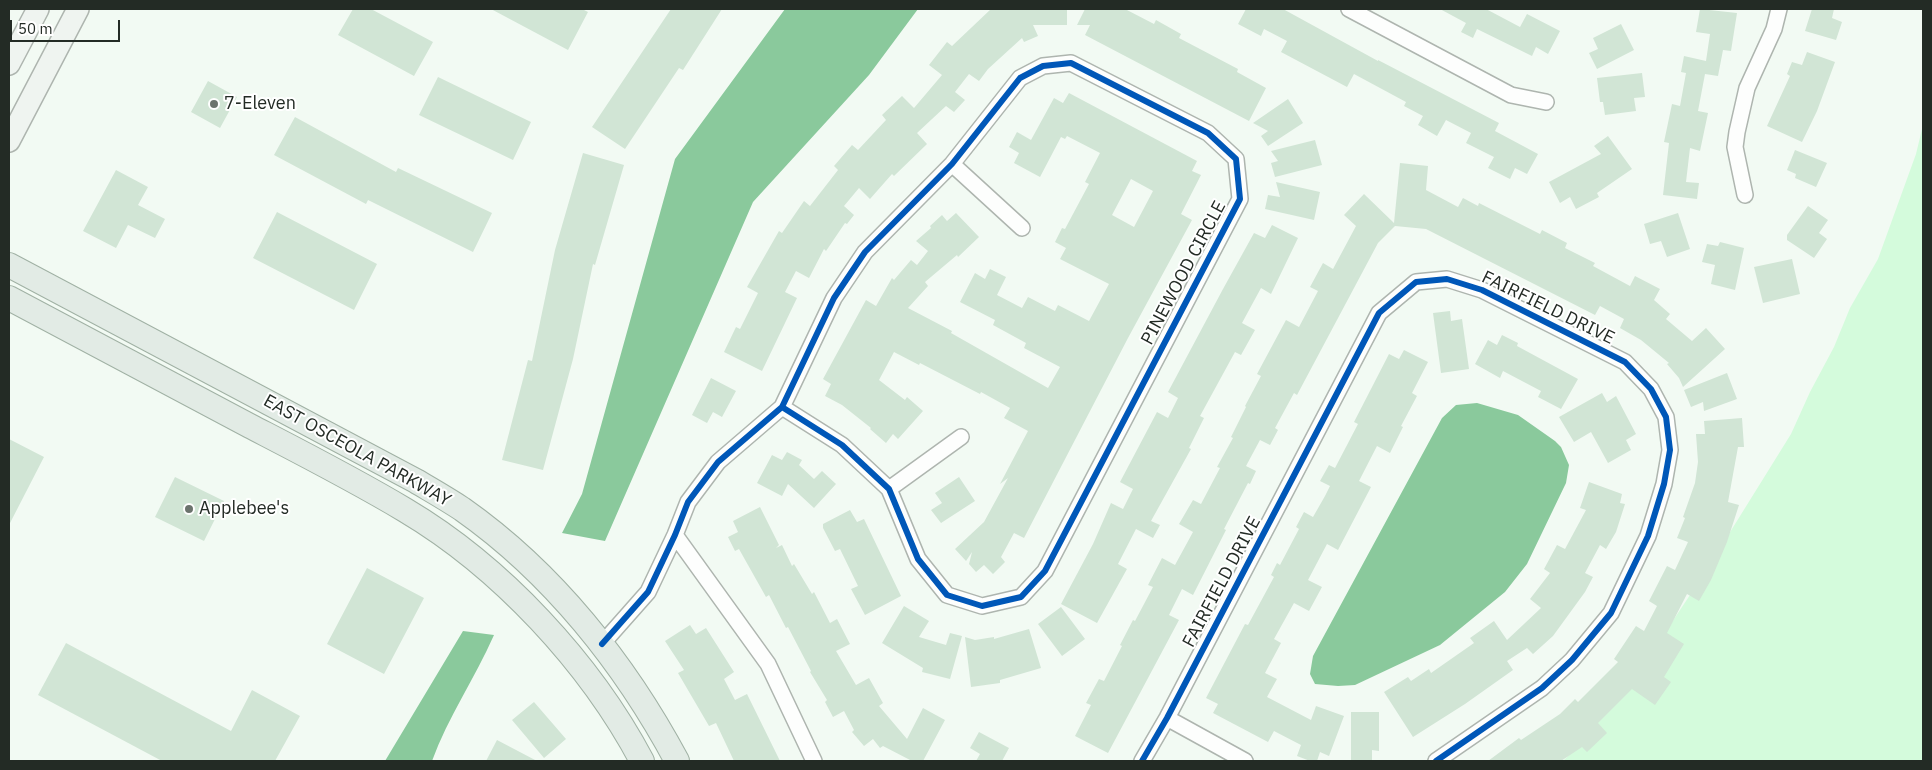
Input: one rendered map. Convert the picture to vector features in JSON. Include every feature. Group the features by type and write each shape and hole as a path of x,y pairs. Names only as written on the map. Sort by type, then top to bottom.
{"main road":[{"path":"9,64 38,9"},
{"path":"9,141 78,9"},
{"name":"EAST OSCEOLA PARKWAY","path":"9,265 416,481 462,509 509,547 556,591 602,644 656,723 677,761"},
{"name":"EAST OSCEOLA PARKWAY","path":"9,298 336,471 407,511 473,558 517,596 555,636 607,703 642,761"},
{"path":"473,558 520,579 574,636 586,644 594,646 602,644"}],"street":[{"path":"1349,9 1510,95 1546,102"},
{"path":"1745,195 1735,147 1737,132 1747,88 1774,29 1779,9"},
{"name":"PINEWOOD CIRCLE","path":"602,644 648,592 675,535 688,502 718,462 782,407 834,298 865,252 952,164 1020,78 1043,66 1071,63 1208,134 1236,160 1240,199 1045,571 1021,597 982,606 947,595 918,559 889,489 842,445 782,407"},
{"path":"952,164 1022,228"},
{"name":"FAIRFIELD DRIVE","path":"1142,761 1167,718 1379,313 1416,282 1447,278 1482,290 1625,362 1651,389 1666,417 1670,450 1664,484 1648,536 1611,612 1572,660 1542,688 1436,761"},
{"path":"889,489 961,437"},
{"path":"336,471 359,451"},
{"path":"675,535 768,664 814,761"},
{"path":"1167,718 1246,761"}],"shaded area":[{"path":"785,9 918,9 869,75 753,202 605,541 562,533 582,494 675,159"},
{"path":"1923,125 1923,761 1563,761 1574,750 1650,655 1704,574 1791,434 1810,392 1834,347 1850,308 1878,259 1916,154"},
{"path":"1477,403 1518,415 1555,441 1561,447 1569,465 1566,483 1527,564 1505,592 1440,645 1355,685 1315,684 1310,674 1313,656 1442,418 1456,405"},
{"path":"463,631 494,635 438,745 432,761 385,761"}],"building":[{"path":"353,9 371,9 433,42 414,76 338,35"},
{"path":"491,9 582,9 588,12 568,50"},
{"path":"671,9 722,9 683,70 679,68 625,149 592,127"},
{"path":"991,9 1067,9 1067,25 1033,25 1038,36 1024,42 1022,38 988,69 979,81 969,74 955,92 965,100 954,112 946,106 917,133 927,144 894,176 892,174 870,199 859,188 844,206 854,215 847,224 845,223 826,251 824,249 809,278 796,271 785,292 797,298 762,371 724,352 736,327 740,329 758,293 747,287 779,231 782,233 804,201 810,206 838,170 834,166 852,145 858,150 886,120 882,115 902,96 914,108 942,75 929,65 947,42 952,46"},
{"path":"1085,9 1125,9 1154,24 1156,20 1181,34 1179,38 1238,69 1237,72 1266,88 1249,121 1085,35 1090,25 1077,25"},
{"path":"1246,9 1283,9 1378,61 1499,123 1495,131 1538,154 1527,174 1515,168 1510,179 1488,168 1494,157 1466,143 1471,133 1446,120 1437,136 1418,125 1423,116 1404,106 1406,102 1354,74 1347,87 1281,52 1287,41 1264,29 1261,36 1238,24"},
{"path":"1440,9 1486,9 1520,27 1527,14 1560,31 1548,54 1536,47 1532,56 1477,29 1473,38 1461,32 1466,23"},
{"path":"1700,9 1737,13 1731,51 1723,50 1718,76 1705,74 1698,111 1708,113 1700,151 1690,148 1686,182 1699,183 1697,199 1663,195 1669,143 1664,142 1672,104 1680,106 1686,73 1681,72 1684,56 1706,61 1710,34 1696,32"},
{"path":"1812,9 1834,9 1832,18 1842,22 1836,40 1805,31"},
{"path":"1621,24 1634,50 1597,69 1589,53 1598,49 1593,38"},
{"path":"1807,52 1835,62 1817,111 1802,142 1767,126 1790,76 1787,74 1792,62 1802,65"},
{"path":"1642,73 1645,97 1634,98 1636,111 1605,115 1603,102 1600,102 1597,78"},
{"path":"438,77 531,122 513,160 419,115"},
{"name":"7-Eleven","path":"208,81 237,97 220,128 191,112"},
{"path":"1069,93 1197,161 1192,171 1201,175 1181,214 1192,220 1024,538 1014,533 1001,557 1005,562 993,574 984,565 976,572 969,564 972,552 966,561 955,549 984,522 1008,478 1000,484 1028,431 1004,418 1010,408 981,392 980,394 920,363 919,365 894,352 879,380 905,400 907,397 923,411 898,439 893,434 886,443 871,428 842,405 825,396 831,384 823,379 866,300 876,306 892,278 894,280 911,260 917,265 928,251 916,241 942,215 947,221 956,213 979,237 958,257 957,255 925,282 928,286 908,308 952,331 951,333 1048,388 1060,367 1024,348 1026,343 993,325 995,320 960,302 975,273 985,279 990,269 1006,277 997,295 1022,308 1028,297 1055,311 1058,305 1089,321 1109,284 1060,259 1066,248 1055,242 1062,228 1065,229 1089,184 1085,182 1100,153 1067,136 1065,139 1061,137 1040,177 1014,163 1019,153 1009,147 1017,132 1031,140 1054,98 1063,103","holes":["1131,179 1153,191 1134,227 1112,215"]},
{"path":"1288,99 1303,123 1268,146 1261,136 1268,131 1253,123"},
{"path":"295,117 396,172 398,168 492,213 473,252 368,200 366,204 274,155"},
{"path":"1608,136 1632,169 1597,193 1599,197 1576,209 1570,197 1560,203 1549,182 1601,154 1594,146"},
{"path":"1315,140 1322,165 1275,177 1271,163 1278,161 1271,151"},
{"path":"1795,150 1827,163 1816,187 1795,178 1796,174 1787,170"},
{"path":"583,153 624,165 595,265 593,264 573,359 543,470 502,460 528,360 532,361 555,250"},
{"path":"1400,163 1428,166 1426,190 1458,207 1463,198 1478,206 1479,203 1540,234 1542,230 1567,243 1565,248 1595,263 1593,266 1630,286 1635,276 1660,289 1654,300 1670,314 1666,319 1692,341 1706,328 1725,349 1683,387 1679,378 1667,364 1669,363 1641,340 1620,328 1624,319 1600,306 1595,315 1426,229 1395,226 1378,243 1297,395 1294,393 1275,428 1278,430 1270,445 1260,440 1246,466 1256,471 1250,484 1248,483 1224,529 1226,530 1193,595 1182,589 1169,615 1179,620 1108,753 1075,736 1091,705 1086,703 1099,679 1104,681 1133,620 1135,621 1153,587 1148,585 1162,558 1175,565 1193,532 1179,524 1193,500 1201,504 1220,468 1217,467 1233,438 1231,437 1245,406 1261,376 1257,374 1286,320 1299,327 1318,291 1310,287 1323,263 1333,269 1356,226 1344,215 1364,194 1394,223"},
{"path":"116,170 148,187 138,205 165,219 155,238 128,225 116,248 83,231"},
{"path":"1276,182 1320,192 1314,220 1265,209 1268,195 1280,197"},
{"path":"1808,206 1828,220 1819,233 1827,239 1814,258 1787,240 1787,235"},
{"path":"277,212 377,264 354,310 253,258"},
{"path":"1678,213 1690,249 1667,257 1661,241 1650,244 1644,224"},
{"path":"1272,225 1298,238 1271,294 1261,288 1242,323 1255,330 1241,355 1235,352 1200,416 1204,418 1189,448 1191,449 1151,521 1160,525 1153,538 1136,529 1118,564 1127,569 1097,623 1061,604 1093,544 1111,503 1123,509 1133,489 1120,482 1157,412 1168,418 1178,398 1168,392 1254,233 1265,238"},
{"path":"1720,242 1744,248 1735,290 1711,284 1715,265 1702,262 1707,244 1718,246"},
{"path":"1792,259 1800,294 1763,303 1754,267"},
{"path":"1450,311 1451,321 1462,319 1469,369 1441,373 1433,313"},
{"path":"1502,335 1518,343 1517,346 1578,379 1561,409 1538,397 1541,391 1503,371 1500,378 1475,364 1488,340 1497,345"},
{"path":"1404,350 1428,362 1412,393 1417,396 1401,426 1403,427 1390,453 1377,446 1359,481 1371,487 1338,550 1327,544 1308,580 1322,587 1309,611 1294,603 1274,639 1281,643 1265,673 1277,679 1267,697 1311,720 1316,706 1344,716 1329,756 1320,752 1317,761 1310,761 1297,756 1301,745 1274,731 1268,742 1213,713 1218,704 1206,698 1245,624 1248,625 1274,577 1271,575 1277,563 1280,565 1299,529 1296,527 1304,512 1313,517 1325,496 1330,486 1320,481 1329,465 1335,468 1358,424 1354,422 1389,354 1399,359"},
{"path":"1727,373 1737,399 1704,411 1703,402 1691,407 1684,390"},
{"path":"711,378 736,391 722,417 713,412 707,423 692,415"},
{"path":"1602,393 1607,402 1616,396 1636,434 1626,440 1631,450 1608,463 1591,432 1574,442 1559,417"},
{"path":"1742,418 1744,447 1738,447 1728,502 1739,505 1727,542 1711,580 1699,601 1687,594 1667,633 1684,644 1664,677 1671,682 1655,705 1632,689 1598,723 1607,733 1587,752 1582,747 1561,761 1488,761 1519,738 1521,740 1560,714 1575,699 1578,702 1618,662 1614,659 1636,626 1644,631 1657,606 1649,601 1667,566 1675,570 1688,542 1677,538 1695,483 1698,462 1696,434 1705,434 1704,421"},
{"path":"9,439 44,457 9,525"},
{"path":"787,452 802,460 799,465 814,479 822,471 836,484 814,508 788,484 782,496 757,483 772,455 782,460"},
{"name":"Applebee's","path":"175,477 224,501 204,541 155,517"},
{"path":"959,477 975,501 941,523 931,510 942,503 935,493"},
{"path":"1589,482 1622,494 1620,503 1625,504 1616,532 1606,549 1600,545 1585,573 1593,577 1585,592 1553,636 1533,654 1527,648 1507,661 1513,670 1465,704 1413,737 1384,692 1408,677 1411,681 1429,669 1431,673 1474,643 1470,638 1494,621 1507,640 1541,608 1530,599 1550,573 1544,569 1557,545 1565,549 1586,510 1580,508"},
{"path":"760,507 779,545 776,548 782,545 792,566 794,564 812,594 814,592 830,623 837,619 850,644 836,651 856,685 869,678 883,703 879,706 907,739 923,708 945,720 923,761 912,761 883,746 880,748 873,739 864,746 852,732 854,730 844,711 833,717 825,702 827,700 810,672 788,627 786,628 769,595 766,597 739,549 735,551 728,537 738,532 733,521"},
{"path":"850,510 857,522 864,519 901,596 865,615 851,589 858,586 840,549 835,551 823,528 823,524"},
{"path":"367,568 424,598 384,674 327,644"},
{"path":"904,606 929,621 919,637 946,645 950,633 962,636 950,679 922,672 923,668 882,643"},
{"path":"1061,607 1085,639 1062,656 1038,624"},
{"path":"690,625 696,634 706,628 734,672 724,679 735,700 747,694 780,761 734,761 716,723 709,726 678,673 684,670 665,641"},
{"path":"1029,629 1041,668 1000,680 1000,683 971,687 965,637 975,640 994,637 994,639"},
{"path":"66,643 231,731 252,690 300,716 275,761 162,761 38,695"},
{"path":"534,702 566,739 544,758 512,720"},
{"path":"1351,712 1379,712 1379,751 1372,750 1372,761 1351,761"},
{"path":"979,732 1009,748 1002,761 976,761 980,754 970,748"},
{"path":"497,740 537,761 486,761"}],"cycle path":[{"path":"602,644 648,592 675,535 688,502 718,462 782,407 834,298 865,252 952,164 1020,78 1043,66 1071,63 1208,133 1236,159 1240,199 1045,571 1021,597 982,606 947,595 918,559 889,489 842,445 782,407"},
{"path":"1142,761 1167,718 1379,313 1416,282 1447,279 1482,290 1625,362 1651,389 1666,417 1670,450 1664,484 1648,536 1611,613 1572,660 1542,688 1436,761"}],"place":[{"name":"7-Eleven","path":"214,104"},
{"name":"Applebee's","path":"189,509"}]}
